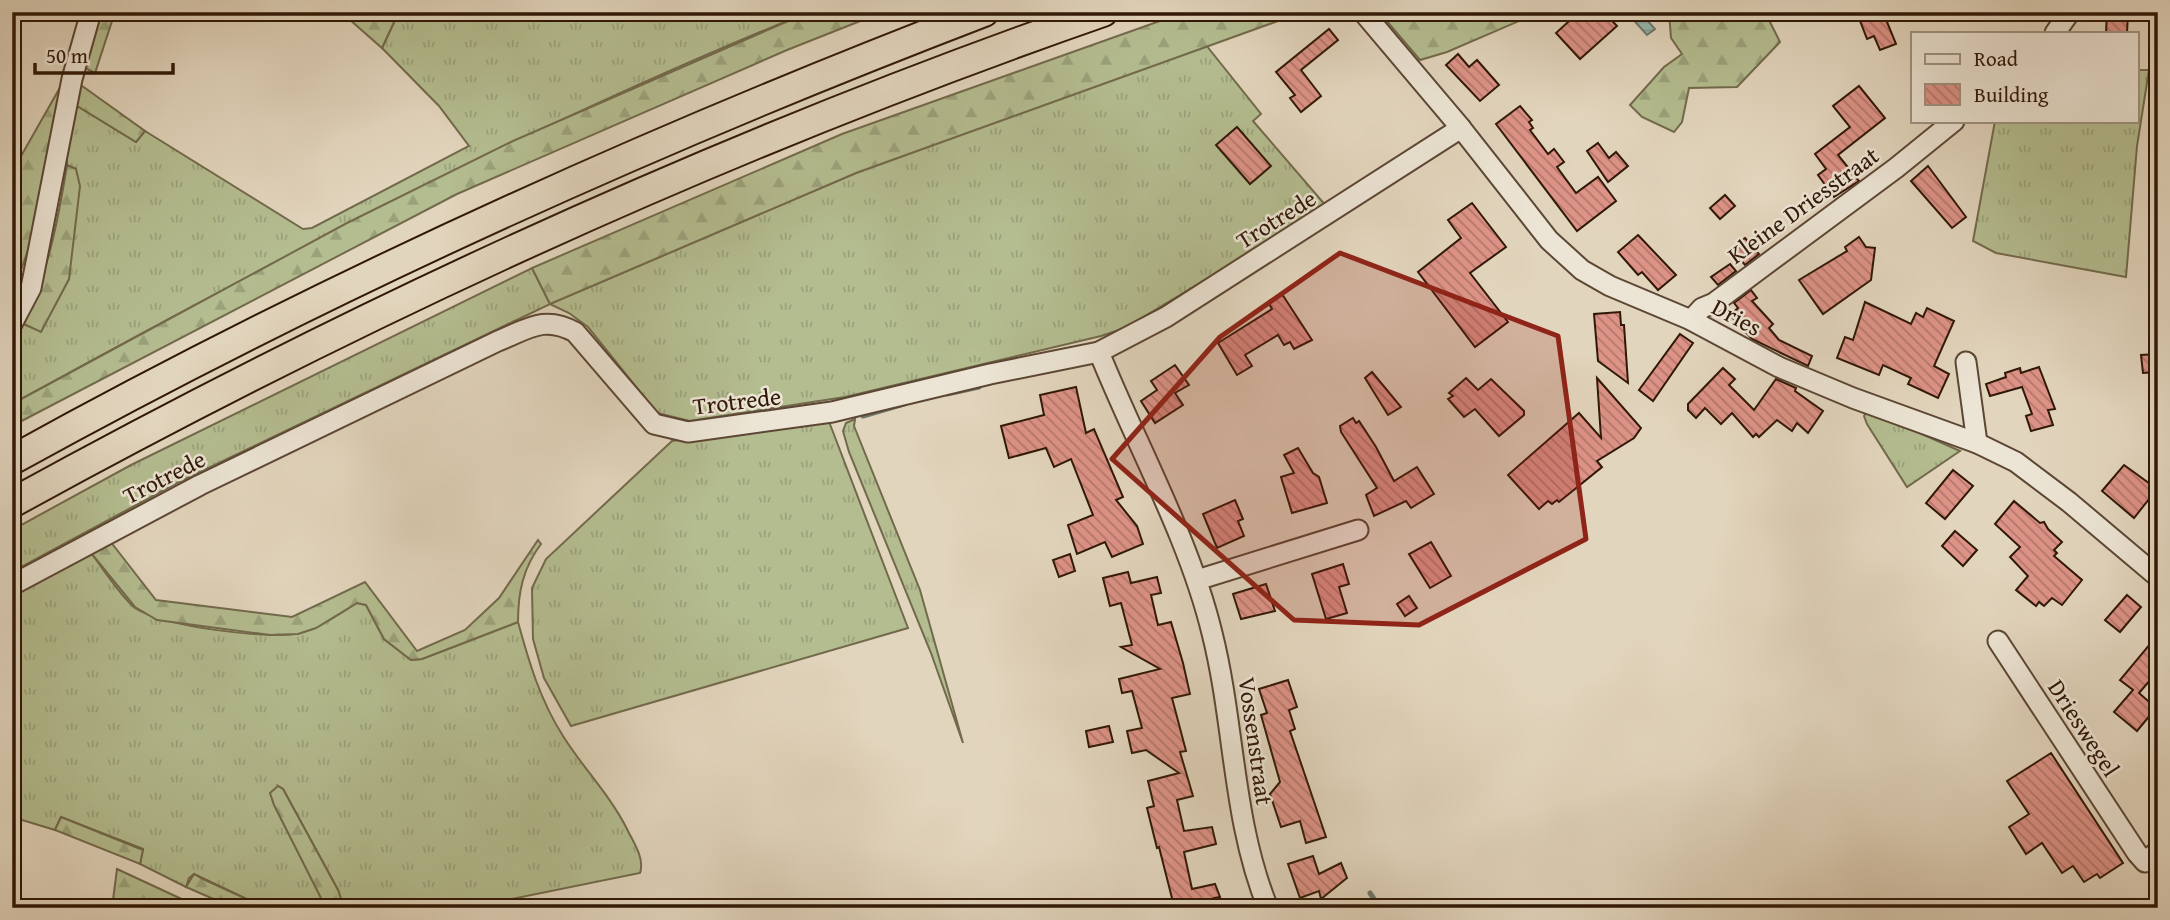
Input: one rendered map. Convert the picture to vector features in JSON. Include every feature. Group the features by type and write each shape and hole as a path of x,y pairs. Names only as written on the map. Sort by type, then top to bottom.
{"highway":[{"path":"12,460 339,288 465,229 787,90 984,12"},
{"path":"12,503 363,320 527,245 683,175 904,85 1103,12"}],"street":[{"path":"12,324 31,288 72,79 91,12"},
{"name":"Dries","path":"1363,12 1461,128 1549,240 1582,270 1610,286 1691,320 1779,367 1853,398 1977,443 2016,462 2069,502 2158,577"},
{"path":"2055,32 2070,12"},
{"name":"Kleine Driesstraat","path":"1691,320 1702,308 1714,303 1896,168 1953,122"},
{"name":"Trotrede","path":"12,585 200,485 498,341 542,323 558,323 575,332 654,424 688,432 832,412 990,373 1099,352 1166,317 1428,152 1461,128"},
{"path":"1714,303 1714,332"},
{"name":"Vossenstraat","path":"1099,352 1197,580 1221,673 1246,841 1268,908"},
{"path":"1966,362 1977,443"},
{"path":"1197,580 1357,530"},
{"name":"Drieswegel","path":"1998,641 2137,853 2144,862 2158,851"}],"highlighted area":[{"path":"1340,253 1558,336 1586,539 1419,625 1294,620 1112,459 1220,337"}],"green space":[{"path":"97,12 115,12 95,73 81,66"},
{"path":"341,12 408,12 395,20 382,48"},
{"path":"408,12 809,12 605,100 405,196 306,246 12,404 12,347 23,324 41,331 69,279 76,169 67,165 66,133 74,104 136,142 145,131 303,229 312,228 469,146 439,106 382,48 395,20"},
{"path":"809,12 883,12 787,50 457,194 12,426 12,404 347,223 513,141"},
{"path":"1185,12 1303,12 856,173 550,304 532,268 842,134"},
{"path":"1379,12 1540,12 1447,52 1420,60"},
{"path":"1669,12 1765,12 1780,42 1737,87 1689,88 1682,122 1674,132 1642,117 1630,105 1664,67 1682,54 1671,38"},
{"path":"1206,45 1261,114 1253,121 1327,207 1125,328 845,397 690,421 657,413 588,327 569,313 550,304 856,173"},
{"path":"2138,70 2149,70 2137,146 2126,277 1996,253 1973,241 1995,122 2138,122"},
{"path":"78,83 145,131 136,142 74,104"},
{"path":"62,84 29,248 12,294 12,172"},
{"path":"67,165 76,169 80,186 69,279 41,332 24,324 40,285 51,246"},
{"path":"532,268 550,304 175,484 12,572 12,530 131,465"},
{"path":"1867,412 1960,451 1907,487 1867,424 1864,416"},
{"path":"828,419 908,628 571,726 544,678 533,639 532,588 546,559 672,441"},
{"path":"855,419 854,426 920,590 963,743 931,653 849,452 843,431 846,423"},
{"path":"538,540 541,544 523,581 518,622 422,659 411,660 384,639 366,605 357,603 316,628 298,634 270,635 157,620 135,607 91,553 110,541 156,600 292,617 365,582 417,651 465,630 499,598"},
{"path":"91,553 135,608 148,615 190,626 264,635 300,633 322,624 357,603 366,605 384,639 411,660 422,659 518,622 548,709 571,748 620,817 640,856 640,873 467,908 344,908 338,890 283,789 278,786 305,863 326,908 266,908 194,874 189,878 186,887 140,864 143,849 61,817 55,830 12,817 12,597"},
{"path":"278,786 283,789 338,890 344,908 326,908 274,805 270,793"},
{"path":"61,817 143,850 140,864 55,830"},
{"path":"117,869 201,908 112,908"},
{"path":"194,874 266,908 234,908 186,887"}],"water":[{"path":"1632,12 1640,12 1655,29 1647,35 1629,15"}],"building":[{"path":"1579,12 1604,12 1617,26 1580,59 1556,33"},
{"path":"1874,12 1883,12 1896,44 1880,50 1874,36 1867,39 1859,18"},
{"path":"2107,12 2128,12 2127,32 2106,32"},
{"path":"1329,29 1338,40 1301,70 1321,96 1301,112 1290,98 1295,95 1276,72"},
{"path":"1458,54 1469,67 1477,60 1499,85 1480,101 1446,65"},
{"path":"1859,86 1885,118 1838,155 1859,181 1834,197 1818,175 1826,169 1815,154 1850,127 1833,106"},
{"path":"1520,106 1532,120 1529,122 1533,128 1530,130 1548,154 1554,149 1564,162 1557,167 1576,193 1598,177 1616,201 1577,231 1496,124"},
{"path":"1237,127 1271,166 1250,184 1216,145"},
{"path":"1598,143 1609,158 1616,152 1628,166 1608,182 1587,151"},
{"path":"1928,166 1966,217 1952,228 1911,181"},
{"path":"1725,195 1735,206 1720,219 1710,208"},
{"path":"1472,203 1506,247 1470,273 1508,322 1475,347 1418,272 1461,238 1448,220"},
{"path":"1638,235 1676,275 1658,290 1642,272 1638,275 1618,252"},
{"path":"1859,237 1866,247 1875,248 1871,280 1823,314 1799,280 1847,251 1845,247"},
{"path":"1745,238 1759,254 1745,265 1731,249"},
{"path":"1730,264 1736,271 1718,285 1711,277"},
{"path":"1751,290 1757,298 1752,301 1773,324 1769,328 1779,340 1812,356 1808,366 1752,339 1730,315 1738,308 1734,303"},
{"path":"1282,294 1312,340 1294,349 1290,342 1284,345 1278,335 1245,355 1252,366 1237,375 1218,343 1272,309 1268,302"},
{"path":"1865,302 1911,324 1916,313 1923,317 1927,308 1954,321 1934,366 1949,374 1938,398 1908,384 1911,378 1883,365 1879,375 1837,358 1845,337 1853,340"},
{"path":"1620,312 1621,325 1624,325 1628,383 1598,361 1594,314"},
{"path":"1680,334 1693,343 1653,401 1639,390"},
{"path":"2158,354 2158,372 2143,373 2141,355"},
{"path":"1175,365 1189,385 1175,393 1183,405 1155,423 1141,401 1157,390 1151,381"},
{"path":"2039,367 2055,409 2048,410 2053,425 2031,431 2026,416 2032,414 2022,387 1990,396 1986,384 2006,377 2005,373 2020,368 2021,373"},
{"path":"1723,368 1735,379 1729,385 1754,410 1776,379 1796,388 1795,391 1823,411 1808,433 1797,423 1792,431 1777,420 1759,437 1756,434 1753,437 1732,413 1721,424 1705,408 1696,418 1688,410 1688,404"},
{"path":"1372,372 1401,407 1388,415 1365,378"},
{"path":"1466,378 1478,390 1491,379 1524,411 1524,415 1499,436 1475,409 1464,417 1448,399 1453,396 1449,393"},
{"path":"1597,378 1641,428 1634,438 1597,461 1602,467 1559,502 1557,500 1552,504 1548,501 1539,509 1508,475 1579,413 1601,438"},
{"path":"1076,387 1086,433 1094,429 1123,497 1116,500 1137,526 1143,544 1112,557 1105,542 1077,554 1068,525 1093,515 1071,459 1054,467 1046,448 1009,458 1001,426 1044,415 1040,395"},
{"path":"1353,418 1356,423 1359,421 1376,447 1394,481 1417,467 1434,494 1411,508 1406,501 1374,516 1366,495 1377,488 1341,432 1340,426"},
{"path":"1298,448 1313,473 1319,477 1327,503 1292,513 1281,477 1294,473 1284,455"},
{"path":"2124,465 2157,489 2134,518 2102,491"},
{"path":"1953,470 1973,486 1945,519 1926,503"},
{"path":"1235,500 1243,519 1238,521 1244,536 1217,548 1203,514"},
{"path":"2014,501 2040,523 2044,522 2062,542 2054,550 2057,553 2054,556 2082,580 2062,605 2052,598 2044,606 2039,602 2036,606 2016,590 2028,576 2010,557 2020,547 1995,524"},
{"path":"1955,531 1977,550 1963,566 1942,546"},
{"path":"1431,542 1451,576 1430,588 1409,554"},
{"path":"1070,554 1075,571 1059,577 1053,560"},
{"path":"1343,564 1349,584 1339,587 1347,613 1326,619 1312,574"},
{"path":"1128,572 1131,583 1157,577 1161,593 1151,595 1158,625 1171,622 1183,663 1190,694 1172,698 1186,751 1180,752 1193,796 1177,800 1184,831 1212,827 1216,844 1184,852 1192,889 1215,884 1220,897 1214,898 1217,908 1185,908 1184,904 1174,906 1159,847 1157,848 1147,808 1154,806 1148,781 1179,773 1146,750 1132,753 1127,731 1142,728 1132,691 1122,693 1119,679 1160,669 1121,647 1132,645 1121,603 1110,606 1103,578"},
{"path":"1266,584 1275,611 1241,619 1233,594"},
{"path":"2127,595 2141,607 2120,632 2105,620"},
{"path":"1409,596 1417,608 1405,616 1397,604"},
{"path":"2150,644 2158,650 2158,671 2139,693 2156,708 2137,731 2114,712 2133,690 2120,680"},
{"path":"1288,680 1297,707 1289,710 1295,729 1290,731 1326,837 1306,843 1300,821 1281,827 1270,794 1280,782 1261,715 1267,713 1259,689"},
{"path":"1109,726 1113,742 1089,747 1086,731"},
{"path":"2051,753 2123,863 2100,878 2097,874 2084,882 2073,866 2062,873 2042,843 2026,854 2009,827 2029,814 2007,781"},
{"path":"1313,856 1319,874 1341,863 1347,878 1321,899 1319,891 1300,898 1288,864"}],"waterway":[{"path":"947,394 979,387"},
{"path":"863,416 904,404"},
{"path":"1370,893 1380,908"}]}
